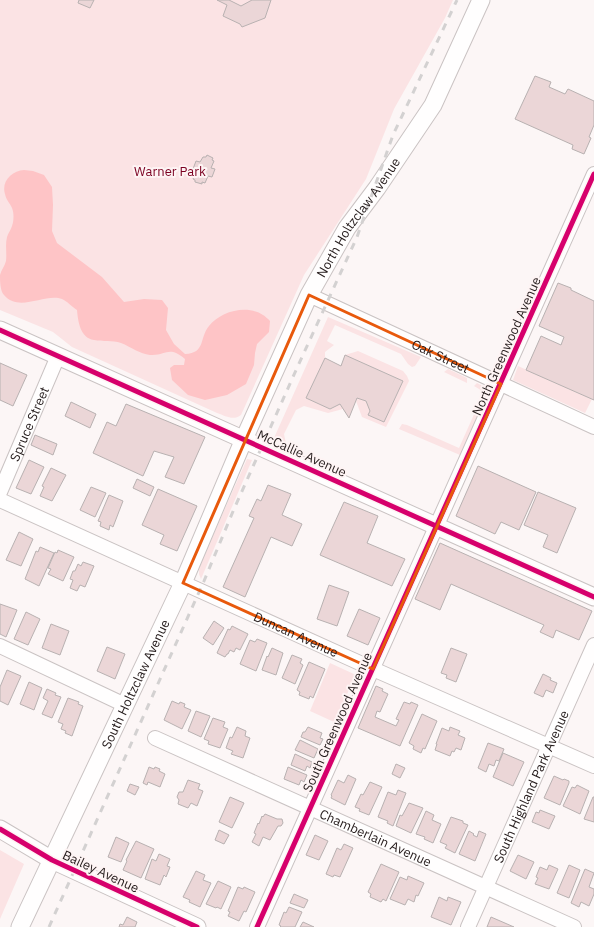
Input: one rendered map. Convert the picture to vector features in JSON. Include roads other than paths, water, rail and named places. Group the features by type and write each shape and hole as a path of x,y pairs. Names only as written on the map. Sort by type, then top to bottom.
{"main road":[{"name":"North Holtzclaw Avenue","path":"244,439 309,295 347,228 377,188 433,105 481,0"},
{"name":"McCallie Avenue","path":"0,330 594,598"},
{"name":"South Holtzclaw Avenue","path":"20,927 183,583 244,439"},
{"name":"Bailey Avenue","path":"0,829 52,860 197,927"}],"street":[{"name":"North Greenwood Avenue","path":"437,527 594,174"},
{"name":"Oak Street","path":"309,295 594,427"},
{"name":"Spruce Street","path":"0,492 58,356"},
{"name":"Duncan Avenue","path":"0,500 373,669 594,766"},
{"name":"South Greenwood Avenue","path":"257,927 437,527"},
{"name":"South Highland Park Avenue","path":"468,927 594,645"},
{"path":"0,646 125,705"},
{"name":"Chamberlain Avenue","path":"155,738 574,927"}],"railway":[{"path":"49,927 204,581 234,509 357,237 393,135 457,0"}],"park label":[{"name":"Warner Park","path":"170,171"}]}
